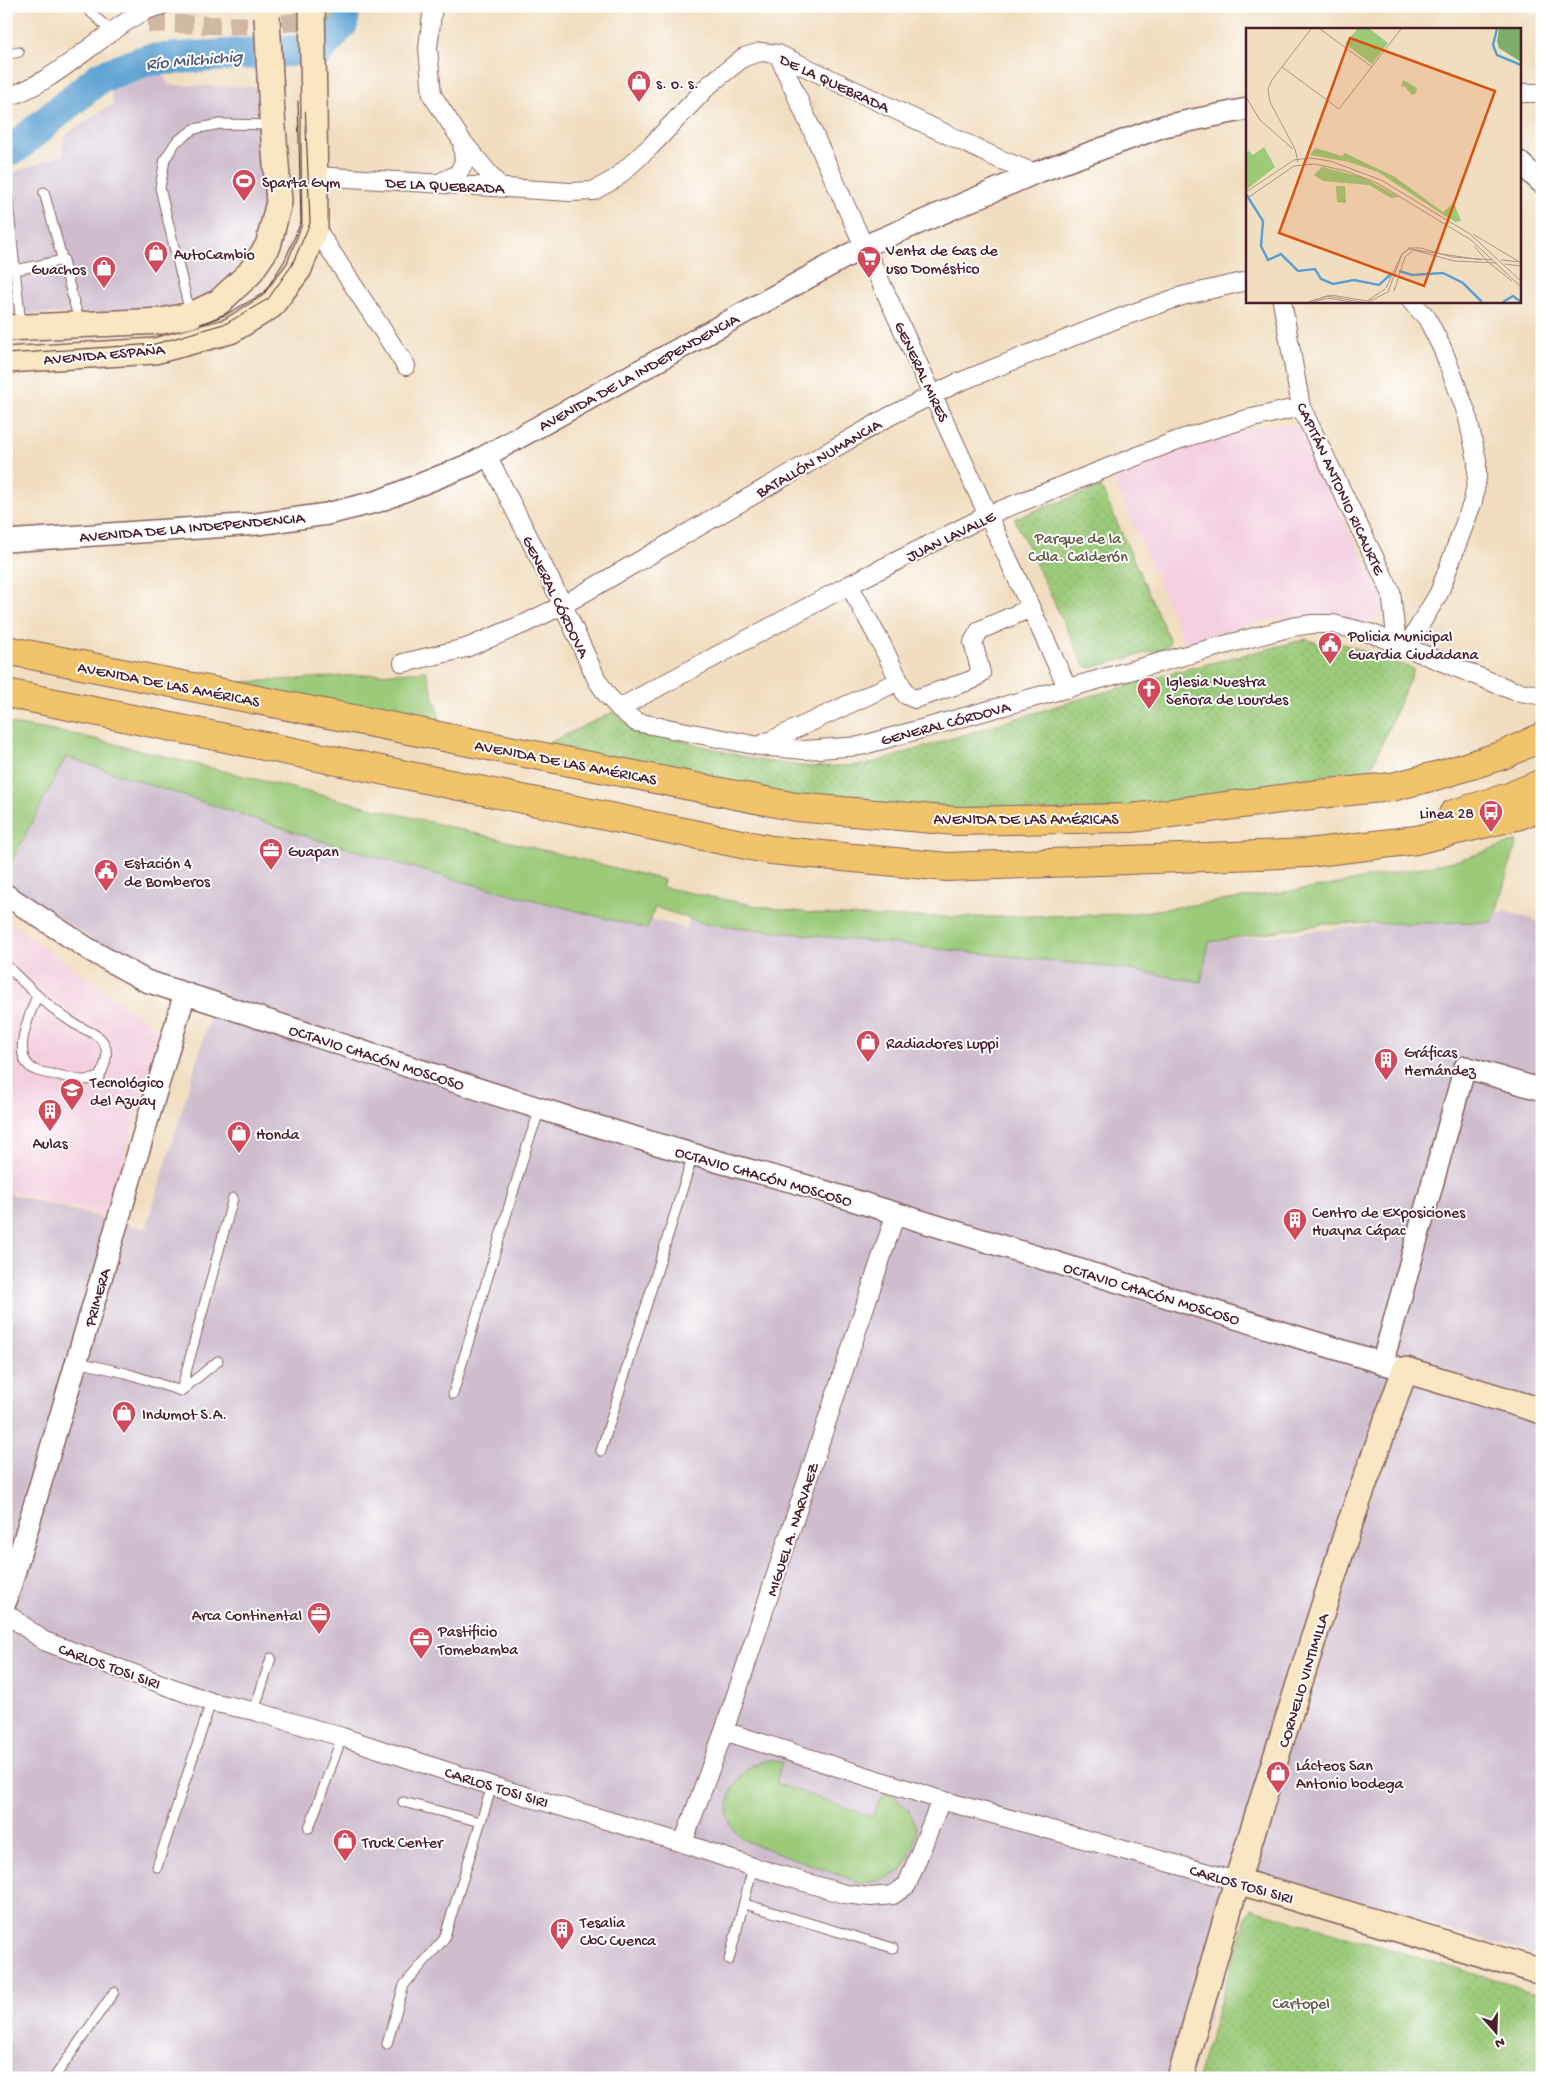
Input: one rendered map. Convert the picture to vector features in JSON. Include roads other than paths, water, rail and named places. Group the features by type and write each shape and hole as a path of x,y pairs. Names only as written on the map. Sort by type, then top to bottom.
{"main road":[{"name":"AVENIDA ESPAÑA","path":"6,360 155,351 230,331 271,306 299,270 316,227 313,8"},
{"name":"AVENIDA ESPAÑA","path":"14,328 162,321 190,314 219,302 249,274 268,246 279,202 272,120 267,12"},
{"name":"AVENIDA DE LAS AMÉRICAS","path":"6,650 796,807 956,821 1132,818 1231,819 1341,811 1438,795 1516,768 1542,756"},
{"path":"6,693 771,850 947,866 1308,853 1407,842 1537,810"},
{"name":"AVENIDA DE LAS AMÉRICAS","path":"1132,818 1319,794 1392,787 1443,774 1503,755 1542,738"},
{"path":"1122,859 1356,833 1447,816 1509,797 1542,783"},
{"name":"OCTAVIO CHACÓN MOSCOSO","path":"1393,1367 1542,1411"},
{"name":"CORNELIO VINTIMILLA","path":"1180,2078 1237,1881 1349,1526 1393,1367"},
{"name":"CARLOS TOSI SIRI","path":"1237,1881 1542,1972"}],"street":[{"path":"6,97 20,94 65,66 118,28 152,8 160,6"},
{"path":"433,6 428,48 432,95 462,141 500,187"},
{"path":"118,28 148,24"},
{"name":"DE LA QUEBRADA","path":"316,176 570,192 593,191 615,179 651,146 709,85 744,57 760,52 778,54 999,159 1035,172"},
{"name":"GENERAL MIRES","path":"778,54 1068,689"},
{"path":"1520,93 1542,93"},
{"name":"AVENIDA DE LA INDEPENDENCIA","path":"6,541 257,524 327,514 379,501 471,464 865,246 1035,172 1164,126 1246,109"},
{"path":"439,184 458,174 464,162 462,141"},
{"path":"1520,163 1542,183"},
{"path":"316,227 406,366"},
{"name":"BATALLÓN NUMANCIA","path":"403,663 466,648 563,605 890,416 957,383 1122,317 1182,296 1246,280"},
{"name":"CAPITÁN ANTONIO RICAURTE","path":"1282,302 1301,407 1391,592 1402,646"},
{"path":"1402,646 1438,593 1473,501 1478,478 1477,460 1467,414 1443,350 1427,318 1413,302"},
{"name":"JUAN LAVALLE","path":"619,708 848,585 988,515 1178,440 1243,420 1301,407"},
{"name":"GENERAL CÓRDOVA","path":"487,455 563,605 597,680 606,695 636,722 759,746 805,750 860,746 1183,656 1292,627 1312,624 1333,624 1373,634 1514,691 1538,696 1542,694"},
{"path":"848,585 882,645 906,695 915,699 972,680 981,673 973,642 980,630 1031,608"},
{"path":"759,746 899,681"},
{"name":"OCTAVIO CHACÓN MOSCOSO","path":"7,896 90,950 146,981 541,1108 693,1155 794,1182 896,1213 1393,1367"},
{"name":"PRIMERA","path":"6,1601 185,993"},
{"name":"CORNELIO VINTIMILLA","path":"1393,1367 1465,1067 1542,1090"},
{"name":"MIGUEL A. NARVAEZ","path":"683,1843 724,1731 896,1213"},
{"name":"CARLOS TOSI SIRI","path":"6,1613 44,1641 211,1702 254,1711 342,1737 492,1786 845,1894 871,1897 893,1895 907,1885 942,1800"},
{"name":"CARLOS TOSI SIRI","path":"724,1731 942,1800 1237,1881"}],"lane":[{"path":"84,6 118,28"},
{"path":"6,55 19,52"},
{"path":"190,314 160,188 165,159 176,142 194,129 220,124 272,120"},
{"path":"7,192 15,270 14,328"},
{"path":"44,192 77,313 83,324"},
{"path":"15,270 64,260"},
{"path":"6,965 36,996 72,1023 100,1039 107,1053 105,1067 99,1077 87,1082 34,1070 27,1061 22,1049 24,1028 36,996"},
{"path":"453,1394 526,1149 541,1108"},
{"path":"601,1451 693,1155"},
{"path":"181,1391 233,1198"},
{"path":"77,1362 126,1373 181,1391"},
{"path":"181,1391 218,1362"},
{"path":"254,1711 271,1658"},
{"path":"158,1867 211,1702"},
{"path":"310,1828 342,1737"},
{"path":"388,2044 404,1985 444,1939 492,1786"},
{"path":"403,1802 481,1822"},
{"path":"729,1960 753,1867"},
{"path":"745,1904 893,1948"},
{"path":"54,2078 114,1992"}],"waterway":[{"name":"Río Milchichig","path":"315,51 318,51 342,24 345,6"},
{"name":"Río Milchichig","path":"6,150 15,148 100,77 147,60 290,51"}],"tunnel":[{"path":"148,24 271,25 314,16 326,6"}],"tram line":[{"path":"6,354 155,344 227,323 268,299 292,265 310,223 301,6"},
{"path":"200,324 225,315 264,293 285,260 301,222 298,101"}],"place":[{"name":"s. o. s.","path":"639,103"},
{"name":"Sparta Gym","path":"244,202"},
{"name":"AutoCambio","path":"156,274"},
{"name":"Venta de Gas de uso Doméstico","path":"869,279"},
{"name":"Guachos","path":"104,289"},
{"name":"Policia Municipal Guardia Ciudadana","path":"1330,665"},
{"name":"Iglesia Nuestra Señora de Lourdes","path":"1149,710"},
{"name":"Linea 28","path":"1491,833"},
{"name":"Guapan","path":"271,871"},
{"name":"Estación 4 de Bomberos","path":"106,892"},
{"name":"Radiadores Luppi","path":"868,1063"},
{"name":"Gráficas Hernández","path":"1386,1081"},
{"name":"Tecnológico del Azuay","path":"72,1111"},
{"name":"Aulas","path":"50,1132"},
{"name":"Honda","path":"239,1154"},
{"name":"Centro de Exposiciones Huayna Cápac","path":"1295,1241"},
{"name":"Indumot S.A.","path":"124,1434"},
{"name":"Arca Continental","path":"319,1635"},
{"name":"Pastificio Tomebamba","path":"421,1660"},
{"name":"Lácteos San Antonio bodega","path":"1278,1794"},
{"name":"Truck Center","path":"345,1862"},
{"name":"Tesalia CbC Cuenca","path":"562,1951"}],"park label":[{"name":"Parque de la Cdla. Calderón","path":"1078,546"},
{"name":"Cartopel","path":"1301,2002"}]}
